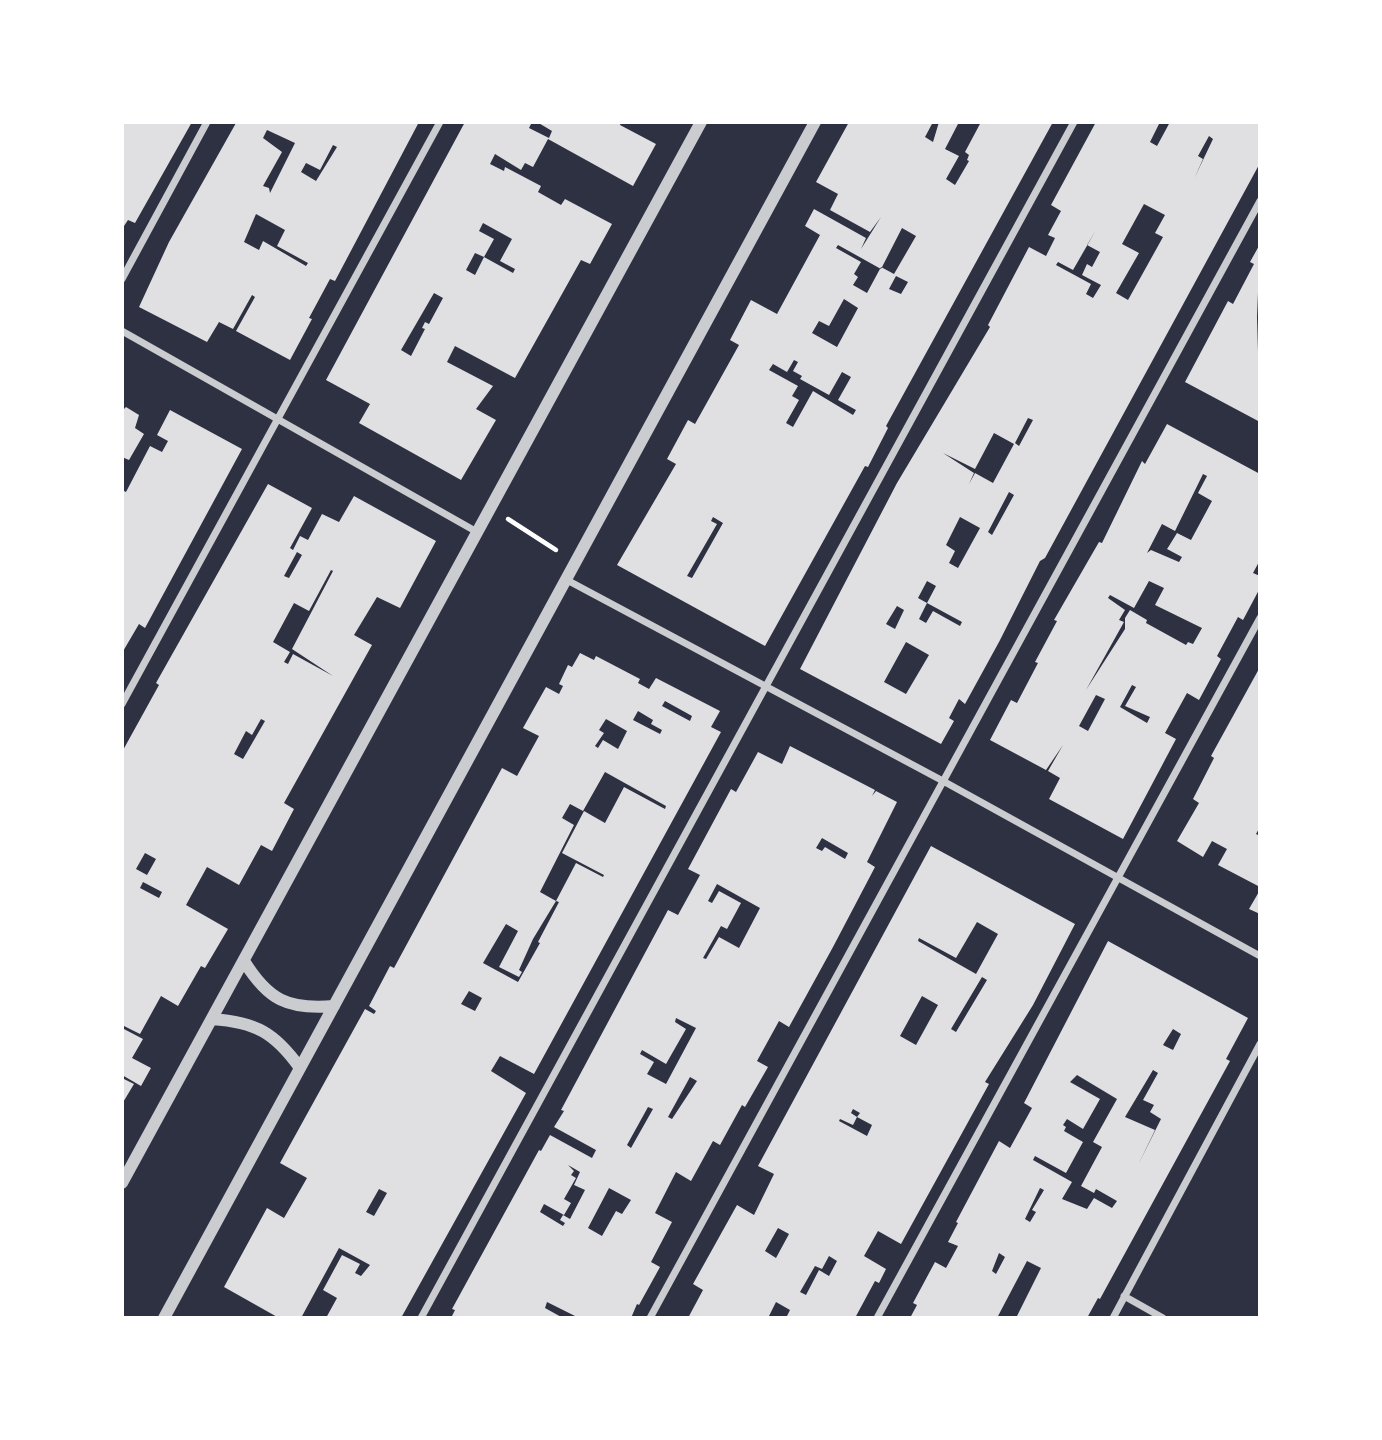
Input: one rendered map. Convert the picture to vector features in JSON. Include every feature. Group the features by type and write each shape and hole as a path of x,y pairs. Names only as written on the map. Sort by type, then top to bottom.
{"street":[{"path":"122,279 207,122"},
{"path":"122,704 440,122"},
{"path":"122,1184 701,122"},
{"path":"164,1318 815,122"},
{"path":"421,1318 1074,122"},
{"path":"650,1318 1259,201"},
{"path":"122,331 477,532"},
{"path":"565,579 943,781 1259,956"},
{"path":"877,1318 1259,618"},
{"path":"244,961 258,984 280,1001 307,1008 334,1006"},
{"path":"212,1019 239,1021 264,1030 285,1046 300,1068"},
{"path":"1113,1318 1259,1044"},
{"path":"1124,1296 1163,1318"}],"path":[{"path":"490,508 575,562"}],"building":[{"path":"122,122 192,122 135,223 128,220 122,229"},
{"path":"419,122 335,281 330,279 290,360 236,331 255,297 252,295 233,329 219,322 207,342 139,307 169,242 236,123","holes":["267,130 295,143 270,193 269,188 263,186 282,152 263,138","333,145 337,147 316,181 301,172 306,163 320,170","256,214 285,230 277,246 308,263 306,266 263,241 259,250 244,242"]},
{"path":"465,122 532,122 529,128 549,138 552,131 537,122 621,122 620,125 656,144 633,186 548,139 533,167 525,163 521,170 495,154 490,164 504,171 505,167 541,186 538,192 561,205 565,199 612,224 590,264 581,260 515,378 455,346 447,362 493,386 476,409 496,420 461,480 359,423 370,404 326,380","holes":["483,223 512,239 500,261 515,269 513,273 484,257 494,239 479,231","475,253 484,257 475,275 466,270","434,293 443,298 429,324 425,322 422,328 425,329 411,356 401,350"]},
{"path":"849,122 933,122 925,137 933,142 939,122 959,122 945,149 959,156 946,179 955,185 969,161 969,155 965,152 981,122 1053,122 886,426 888,428 868,467 865,466 765,646 617,565 676,464 667,459 688,420 695,424 739,345 730,340 751,300 777,314 820,235 805,226 814,209 866,238 861,249 881,217 870,232 830,210 838,194 816,182","holes":["902,228 916,236 894,274 882,267","838,245 880,269 867,293 853,285 858,277 854,274 861,262 836,248","896,276 908,282 901,294 889,289","844,299 858,308 837,347 812,333 819,321 829,326","794,360 798,362 793,371 802,376 800,379 829,395 842,372 851,377 838,400 856,410 853,415 813,391 793,427 786,423 799,400 792,396 798,386 769,370 773,364 787,372","713,517 723,523 692,578 687,576 717,524 711,521"]},
{"path":"1096,122 1160,122 1150,142 1157,146 1170,122 1260,122 1260,163 1045,558 1040,561 965,704 959,699 949,718 954,721 941,744 800,669 897,483 990,327 988,325 1029,247 1046,256 1055,238 1048,235 1061,211 1051,205","holes":["1209,136 1213,139 1194,179 1203,159 1198,156","1144,204 1165,215 1155,233 1163,237 1128,300 1116,293 1139,253 1122,244","1087,245 1100,252 1092,267 1087,264 1082,275 1101,285 1093,298 1086,294 1091,284 1056,265 1058,262 1073,270","1028,418 1033,420 1019,446 1015,443","994,433 1014,444 993,483 975,473 969,484 974,473 943,453 975,469","1009,492 1014,495 992,535 988,532","960,517 980,528 958,568 949,563 955,551 946,545","927,581 936,586 927,603 918,598","927,603 962,622 960,626 933,611 926,623 919,619","897,606 904,610 895,629 886,624","906,642 929,655 906,694 884,682"]},
{"path":"1260,244 1257,317 1260,422 1185,382 1228,301 1233,304 1254,264 1250,262"},
{"path":"126,407 139,415 135,428 144,434 129,460 122,457 122,411"},
{"path":"170,410 242,449 145,628 139,624 122,653 122,490 126,492 150,446 162,452 168,441 157,435"},
{"path":"1167,424 1260,474 1260,560 1253,573 1260,576 1260,588 1243,620 1238,617 1217,656 1221,659 1199,700 1187,693 1165,733 1176,739 1123,839 1049,799 1060,778 1048,771 1063,745 1046,770 990,740 1011,700 1017,703 1057,621 1054,620 1099,542 1102,543 1142,461 1145,464","holes":["1203,474 1207,476 1198,493 1212,501 1191,540 1177,533 1167,549 1182,557 1179,562 1151,550 1147,553 1162,524 1175,531","1149,581 1164,588 1155,605 1202,628 1193,644 1188,642 1186,645 1146,623 1147,620 1130,610 1125,618 1125,629 1086,690 1124,622 1119,620 1125,610 1108,598 1110,595 1134,608","1132,685 1136,687 1125,706 1150,717 1147,723 1120,707","1096,695 1105,699 1088,731 1079,726"]},
{"path":"268,484 312,508 290,548 293,550 300,536 308,540 322,514 339,522 354,496 436,541 400,608 377,597 354,635 372,645 284,803 294,809 272,851 261,845 239,885 207,867 186,905 228,929 205,968 201,966 178,1006 161,996 140,1034 122,1025 122,752 159,685 156,683","holes":["297,552 302,555 289,578 284,576","331,570 333,571 292,649 333,676 293,654 288,664 284,662 290,652 273,642 294,603 309,611","261,719 265,721 243,759 234,754 246,731 252,735","145,853 156,859 147,875 136,869","143,882 162,892 159,898 140,888"]},
{"path":"580,653 594,660 596,656 640,679 638,683 649,689 656,678 720,711 711,727 721,732 534,1074 500,1056 491,1071 526,1093 401,1318 326,1318 337,1298 323,1290 342,1255 360,1264 355,1273 361,1276 370,1265 339,1248 301,1318 279,1318 224,1287 267,1208 284,1218 307,1178 280,1163 365,1009 374,1014 376,1011 369,1006 390,966 394,968 502,768 517,776 539,736 523,728 546,687 559,694 563,686 559,684 568,665 572,667","holes":["665,701 692,716 690,721 662,706","638,711 653,720 651,724 662,730 660,734 633,720","606,719 627,731 618,749 603,740 598,748 595,746 604,733 599,730","605,772 666,806 665,809 624,787 605,823 584,811 562,853 604,875 603,877 576,863 556,901 540,892 574,825 562,818 570,804 583,811","556,901 559,902 518,982 483,963 506,924 518,931 499,967 519,977 522,972 519,970 533,939","469,991 482,998 475,1011 461,1004","379,1189 387,1193 374,1216 366,1212"]},
{"path":"1260,667 1260,827 1256,834 1260,836 1260,887 1218,865 1227,849 1212,841 1203,857 1177,841 1199,803 1193,799 1214,758 1211,756"},
{"path":"790,746 875,790 872,796 876,791 897,802 867,862 875,867 833,947 789,1027 779,1021 757,1061 768,1067 745,1107 742,1105 720,1145 713,1141 691,1181 676,1172 655,1213 672,1222 651,1262 660,1267 639,1305 637,1304 631,1318 579,1318 547,1302 545,1308 563,1318 451,1318 455,1310 452,1309 539,1150 541,1151 550,1135 592,1158 596,1150 554,1127 564,1111 561,1110 668,910 678,915 700,875 688,869 731,789 736,792 758,752 782,764","holes":["822,838 848,853 845,859 825,847 822,851 816,848","717,884 760,908 739,948 719,937 706,959 703,958 721,926 727,929 741,903 719,891 712,903 708,901","676,1018 696,1028 666,1084 647,1074 654,1062 640,1054 642,1050 666,1064 686,1029 675,1022","690,1077 697,1081 672,1119 668,1117","648,1107 653,1109 631,1148 627,1145","568,1165 580,1172 574,1185 585,1190 570,1219 563,1215 560,1220 565,1223 563,1226 540,1212 544,1204 564,1215 571,1203 564,1199 576,1178 571,1175 574,1171","609,1188 631,1200 622,1214 616,1211 602,1236 588,1228"]},
{"path":"931,846 1075,924 1033,1005 985,1082 989,1084 901,1244 878,1231 864,1256 886,1269 879,1283 875,1281 855,1318 786,1318 790,1310 776,1302 768,1318 688,1318 703,1290 693,1284 737,1205 754,1215 774,1174 758,1166","holes":["977,922 998,934 976,974 918,941 919,938 956,958","982,977 987,980 956,1032 951,1029","922,996 938,1005 916,1045 900,1036","853,1109 860,1113 857,1117 851,1113","857,1117 872,1125 867,1136 839,1121 840,1119 853,1125","778,1228 789,1234 776,1258 765,1251","829,1256 837,1261 829,1276 819,1270 806,1295 800,1292 815,1266 822,1269"]},
{"path":"1260,890 1260,914 1249,909"},
{"path":"1108,941 1248,1018 1226,1059 1230,1061 1100,1299 1098,1298 1087,1318 1016,1318 1041,1268 1027,1261 997,1318 910,1318 917,1305 913,1303 935,1262 946,1268 958,1246 948,1242 999,1141 1010,1148 1032,1108 1024,1103","holes":["1173,1029 1181,1034 1173,1050 1163,1045","1153,1070 1158,1073 1143,1100 1154,1105 1150,1112 1161,1119 1138,1165 1155,1130 1125,1117","1077,1075 1117,1099 1093,1142 1102,1147 1081,1186 1094,1193 1096,1189 1117,1201 1112,1208 1094,1198 1087,1209 1062,1199 1072,1182 1033,1160 1035,1156 1066,1173 1083,1142 1064,1131 1066,1127 1063,1125 1067,1119 1083,1129 1100,1099 1070,1082","1040,1188 1044,1190 1032,1210 1036,1212 1030,1222 1025,1219","999,1253 1005,1257 996,1274 992,1271"]},
{"path":"122,1028 143,1039 132,1058 151,1068 141,1086 122,1075"},
{"path":"122,1078 134,1084 122,1104"}]}
